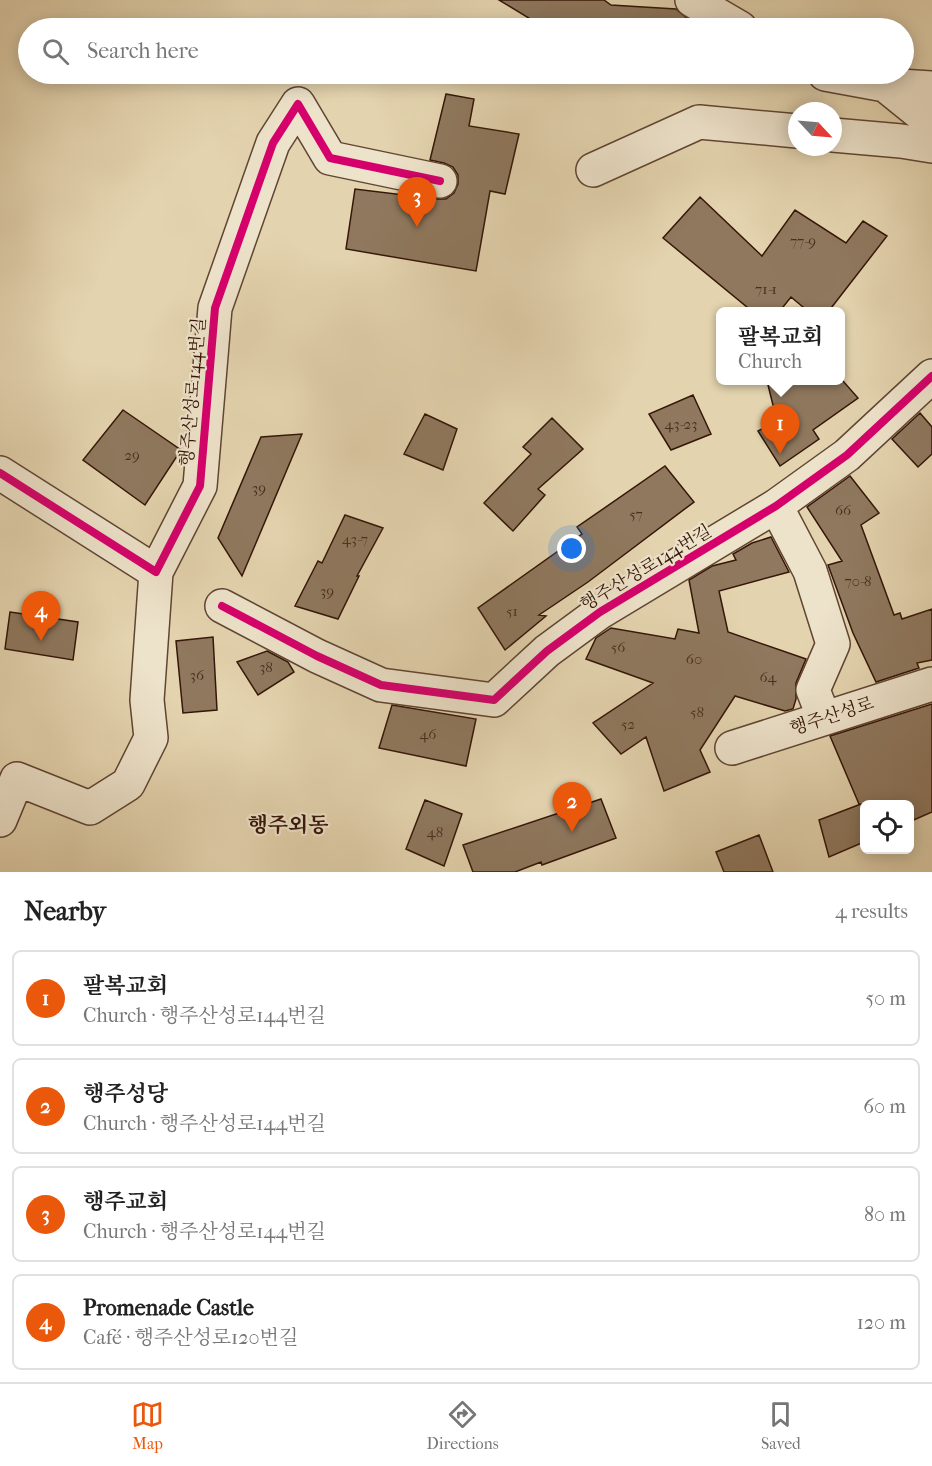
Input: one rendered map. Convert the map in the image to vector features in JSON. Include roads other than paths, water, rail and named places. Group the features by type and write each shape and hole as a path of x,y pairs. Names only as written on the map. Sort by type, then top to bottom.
{"street":[{"path":"692,0 723,18"},
{"path":"875,84 932,88"},
{"path":"885,86 932,123"},
{"name":"행주산성로144번길","path":"156,572 200,486 215,308 273,143 298,104 330,158 440,181"},
{"path":"593,170 699,122 788,130"},
{"path":"842,136 932,146"},
{"name":"행주산성로144번길","path":"222,606 317,656 381,684 494,700 547,651 600,612 776,506 847,455 932,375"},
{"path":"0,473 156,572 147,700 151,738 128,784 90,808 17,779 0,819"},
{"path":"776,506 810,572 833,644 813,690 824,718"},
{"name":"행주산성로","path":"732,748 932,684"}],"place":[{"name":"행주교회","path":"417,227"},
{"name":"팔복교회","path":"780,454"},
{"name":"Promenade Castle","path":"41,641"},
{"name":"행주성당","path":"572,832"}],"district":[{"name":"행주외동","path":"288,825"}]}
